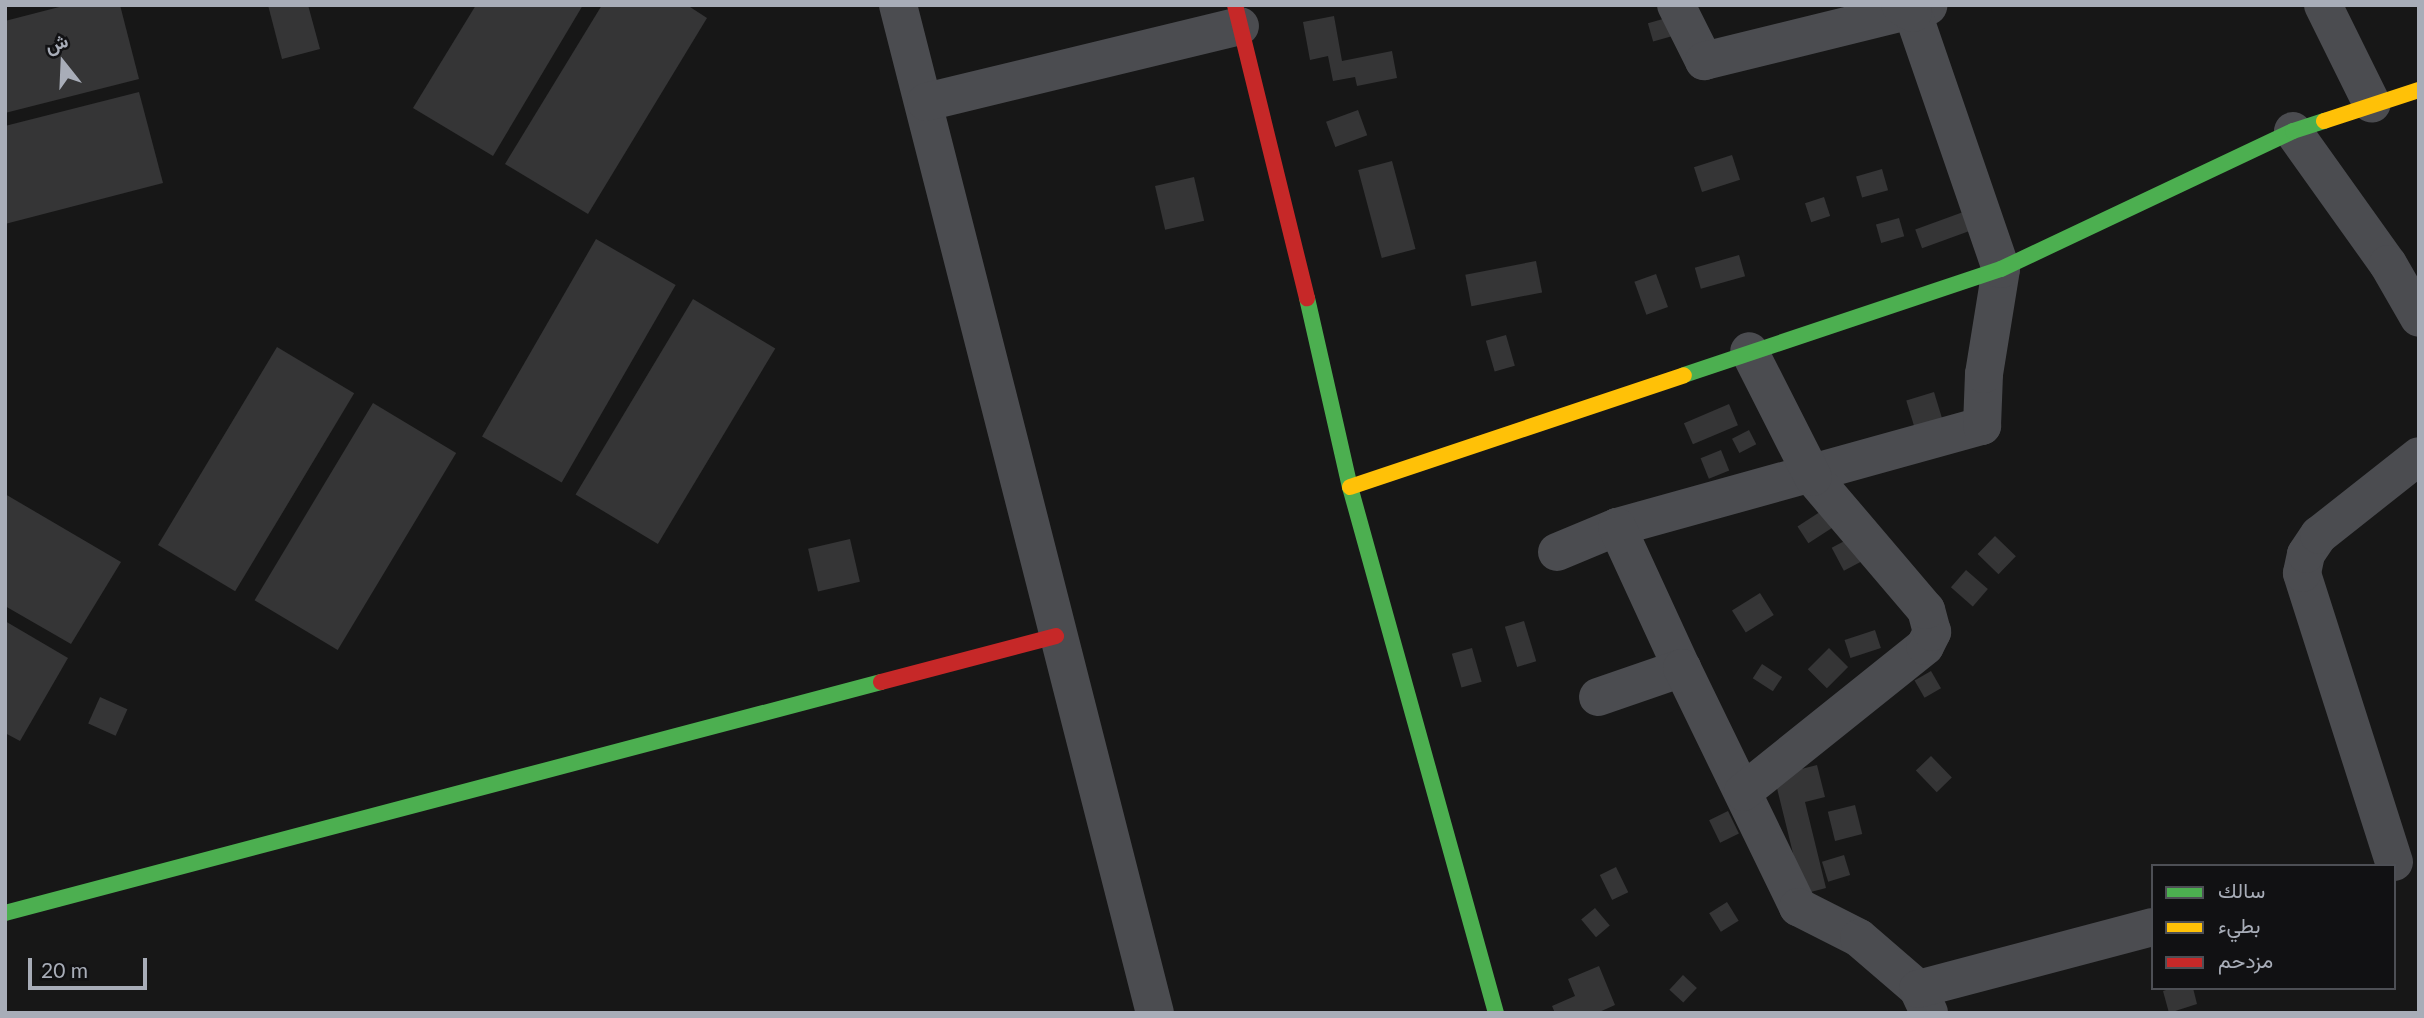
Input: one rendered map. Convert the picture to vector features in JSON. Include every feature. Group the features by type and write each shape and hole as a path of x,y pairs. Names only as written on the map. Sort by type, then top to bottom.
{"street":[{"path":"898,5 926,102 1056,636 1155,1013"},
{"path":"1557,552 1617,527 1813,477 1982,426 1984,374 2001,268 1914,8 1704,61 1676,5"},
{"path":"2323,5 2372,104"},
{"path":"926,102 1237,15 1269,132 1350,487 1496,1013"},
{"path":"1350,487 2001,268 2293,131 2419,90"},
{"path":"2293,131 2388,264 2419,318"},
{"path":"1743,793 1925,646 1932,632 1926,610 1813,477 1749,351"},
{"path":"2398,862 2302,573 2306,554 2319,535 2419,456"},
{"path":"1617,527 1798,907 1859,938 1923,1001 2151,928"},
{"path":"5,913 1056,636"},
{"path":"1598,697 1682,668"}],"building":[{"path":"67,5 120,5 139,79 5,113 5,21"},
{"path":"268,5 308,5 320,49 282,59"},
{"path":"476,5 583,5 493,156 413,108"},
{"path":"602,5 687,5 707,18 588,214 505,164"},
{"path":"1334,16 1342,61 1392,51 1397,78 1357,86 1355,77 1333,81 1328,56 1310,60 1303,22"},
{"path":"1670,17 1675,35 1653,42 1648,23"},
{"path":"139,92 163,183 5,224 5,126"},
{"path":"1358,110 1367,135 1335,147 1326,122"},
{"path":"1732,155 1740,180 1702,192 1694,167"},
{"path":"1392,161 1416,249 1382,258 1358,170"},
{"path":"1882,169 1888,190 1862,198 1856,176"},
{"path":"1194,177 1204,221 1165,230 1155,186"},
{"path":"1824,197 1830,216 1811,222 1805,203"},
{"path":"1966,211 1973,230 1922,248 1915,229"},
{"path":"1899,218 1904,236 1881,243 1876,225"},
{"path":"596,239 676,285 562,482 482,436"},
{"path":"1739,255 1745,276 1701,289 1695,268"},
{"path":"1536,261 1542,292 1471,306 1465,275"},
{"path":"1656,274 1668,307 1646,315 1634,282"},
{"path":"693,299 775,348 658,544 576,494"},
{"path":"1506,335 1515,366 1495,372 1486,341"},
{"path":"277,347 354,393 235,591 158,545"},
{"path":"1934,392 1944,425 1916,433 1906,400"},
{"path":"373,403 456,453 338,650 255,600"},
{"path":"1729,404 1738,425 1693,444 1684,423"},
{"path":"1749,430 1756,444 1739,453 1732,439"},
{"path":"1721,450 1729,470 1709,479 1701,458"},
{"path":"5,494 121,562 71,644 5,606"},
{"path":"1826,508 1837,525 1808,543 1797,527"},
{"path":"1995,536 2016,556 1998,574 1978,554"},
{"path":"1852,537 1864,560 1844,571 1832,548"},
{"path":"850,539 860,582 818,592 808,549"},
{"path":"1966,570 1988,589 1973,606 1951,587"},
{"path":"1760,593 1774,615 1746,633 1732,610"},
{"path":"5,621 68,658 20,741 5,733"},
{"path":"1524,621 1536,661 1517,667 1505,627"},
{"path":"1875,630 1881,648 1850,658 1845,640"},
{"path":"1472,648 1482,682 1461,687 1452,654"},
{"path":"1829,648 1848,667 1827,688 1808,669"},
{"path":"1762,664 1782,677 1773,691 1753,678"},
{"path":"1931,671 1941,688 1925,698 1915,680"},
{"path":"100,697 127,709 116,736 88,723"},
{"path":"1931,756 1952,778 1937,792 1916,771"},
{"path":"1817,765 1825,797 1805,802 1826,888 1803,894 1774,776"},
{"path":"1855,805 1862,834 1835,841 1828,812"},
{"path":"1728,811 1739,833 1720,843 1709,820"},
{"path":"1844,855 1850,875 1828,882 1822,862"},
{"path":"1616,867 1628,892 1612,900 1600,875"},
{"path":"1727,902 1739,921 1721,932 1709,913"},
{"path":"1595,908 1610,926 1596,937 1581,920"},
{"path":"1599,966 1615,1005 1597,1013 1555,1013 1552,1006 1575,996 1568,979"},
{"path":"1683,975 1697,988 1683,1003 1669,990"},
{"path":"2194,990 2197,1004 2169,1013 2163,991"}],"traffic: fast":[{"path":"1684,375 2001,269 2293,131 2324,121"},
{"path":"1307,298 1350,487 1496,1013"},
{"path":"5,913 881,682"}],"traffic: slow":[{"path":"2324,121 2419,90"},
{"path":"1350,487 1684,375"}],"traffic: jam":[{"path":"1235,5 1307,298"},
{"path":"881,682 1056,636"}]}
